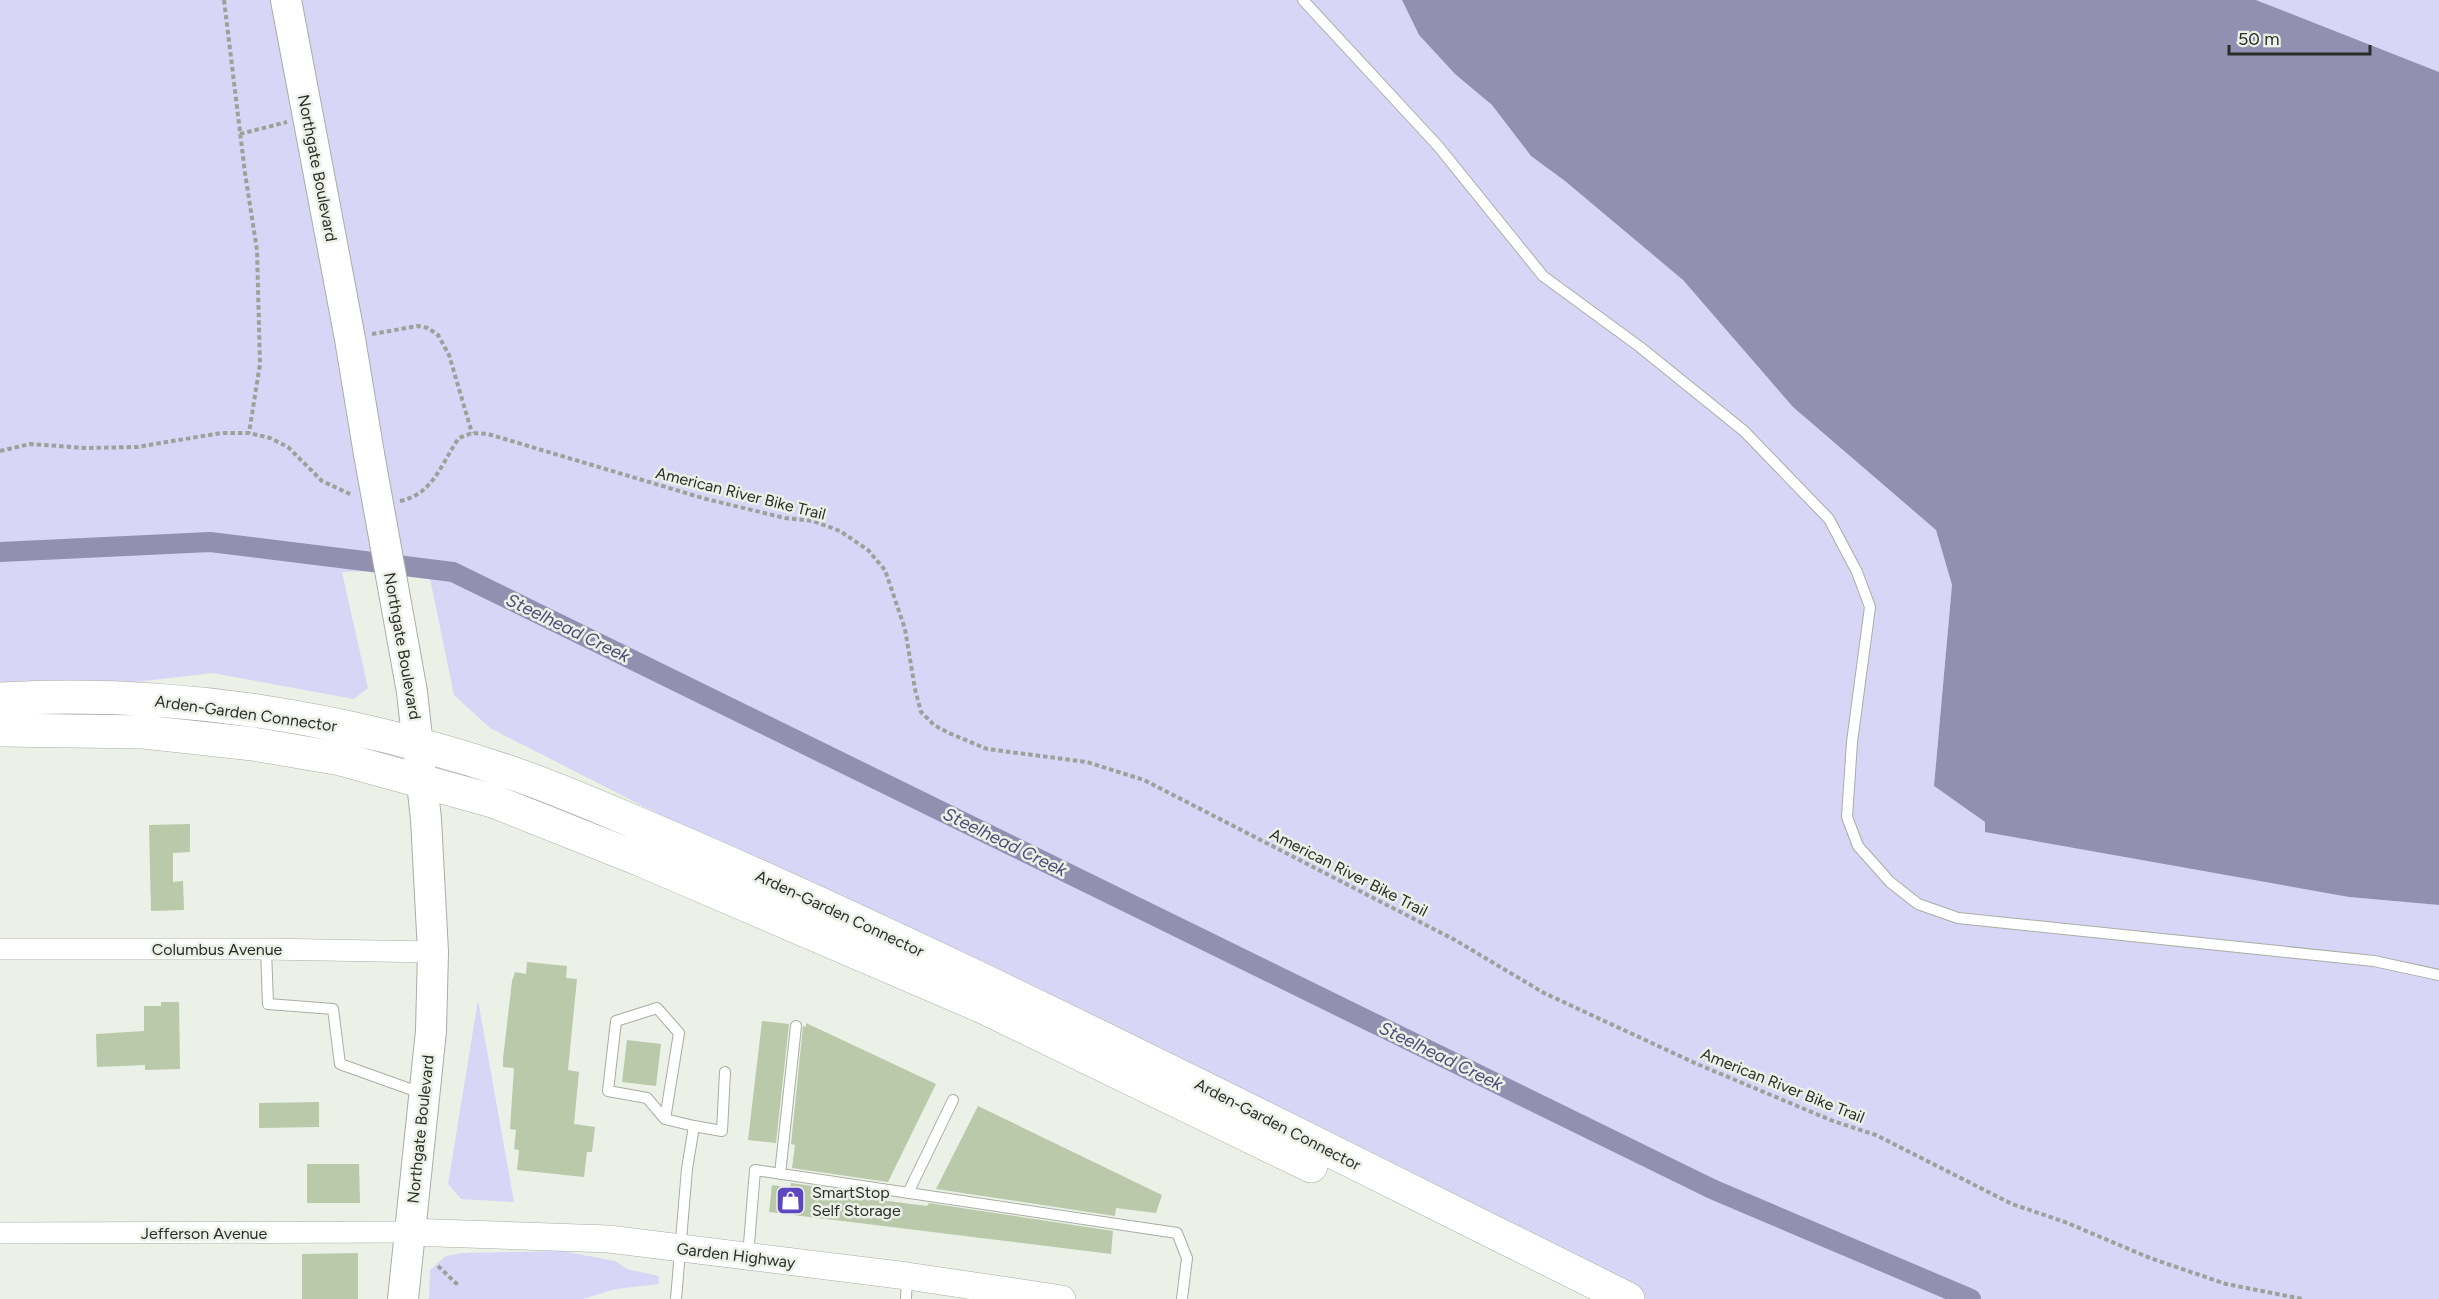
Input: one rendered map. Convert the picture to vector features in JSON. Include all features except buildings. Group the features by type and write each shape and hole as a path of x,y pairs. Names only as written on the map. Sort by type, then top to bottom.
{"main road":[{"name":"Northgate Boulevard","path":"286,0 350,339 412,692 423,781 433,952 431,1031 408,1232 403,1299"},
{"name":"Arden-Garden Connector","path":"0,699 112,697 225,707 348,727 419,745 550,788 814,899 1153,1062 1628,1299"},
{"name":"Arden-Garden Connector","path":"0,730 95,730 210,738 341,759 493,801 565,829 981,1006 1586,1299"}],"street":[{"name":"Columbus Avenue","path":"0,949 266,949 433,952"},
{"name":"Jefferson Avenue","path":"0,1233 408,1232"},
{"name":"Garden Highway","path":"408,1232 597,1239 748,1256 906,1287 1062,1299"}],"lane":[{"path":"1303,0 1438,146 1543,276 1640,347 1744,431 1830,519 1857,572 1870,607 1852,742 1847,817 1858,846 1890,882 1918,904 1958,918 2374,961 2439,975"},
{"path":"266,949 268,1004 333,1009 340,1064 424,1095"},
{"path":"665,1119 679,1034 657,1008 616,1021 608,1091 647,1098 665,1119 722,1131 725,1072"},
{"path":"780,1174 796,1026"},
{"path":"908,1193 953,1100"},
{"path":"676,1299 679,1248 694,1126"},
{"path":"748,1256 755,1170 1177,1233 1187,1258 1182,1299"}],"path":[{"path":"224,0 257,250 260,364 249,433"},
{"path":"240,134 308,117"},
{"path":"350,339 407,326 418,326 433,331 442,340 449,355 472,433 459,438 434,480 424,491 410,499 390,502"},
{"path":"0,451 30,444 86,448 137,447 221,433 249,433 270,438 288,447 322,482 358,497"},
{"name":"American River Bike Trail","path":"472,433 488,434 521,443 706,499 785,518 813,521 840,531 868,550 885,570 905,629 921,712 934,725 949,733 987,749 1087,762 1144,780 1455,940 1544,993 1697,1064 1833,1121 1876,1135 2012,1204 2065,1221 2150,1258 2226,1284 2303,1299"},
{"path":"438,1266 459,1286"}],"shaded area":[{"path":"0,0 1402,0 1419,35 1455,74 1492,105 1531,156 1565,181 1683,280 1793,407 1936,530 1952,585 1934,786 1985,822 2349,897 2439,905 2439,1299 1609,1299 490,728 454,695 428,569 342,572 368,688 354,699 212,673 0,698"},
{"path":"1402,0 2256,0 2439,72 2439,905 2349,897 1985,832 1985,822 1934,786 1952,585 1936,530 1793,407 1683,280 1565,181 1531,156 1492,105 1455,74 1419,35"},
{"path":"2256,0 2439,0 2439,72"},
{"path":"478,1000 514,1202 461,1199 448,1184"},
{"path":"562,1251 615,1261 627,1269 659,1276 659,1284 616,1289 583,1299 429,1299 430,1270 446,1256 462,1253"}],"waterway":[{"name":"Steelhead Creek","path":"0,552 210,542 453,572 1712,1189 1971,1299"}],"place":[{"name":"SmartStop Self Storage","path":"791,1201"}]}
